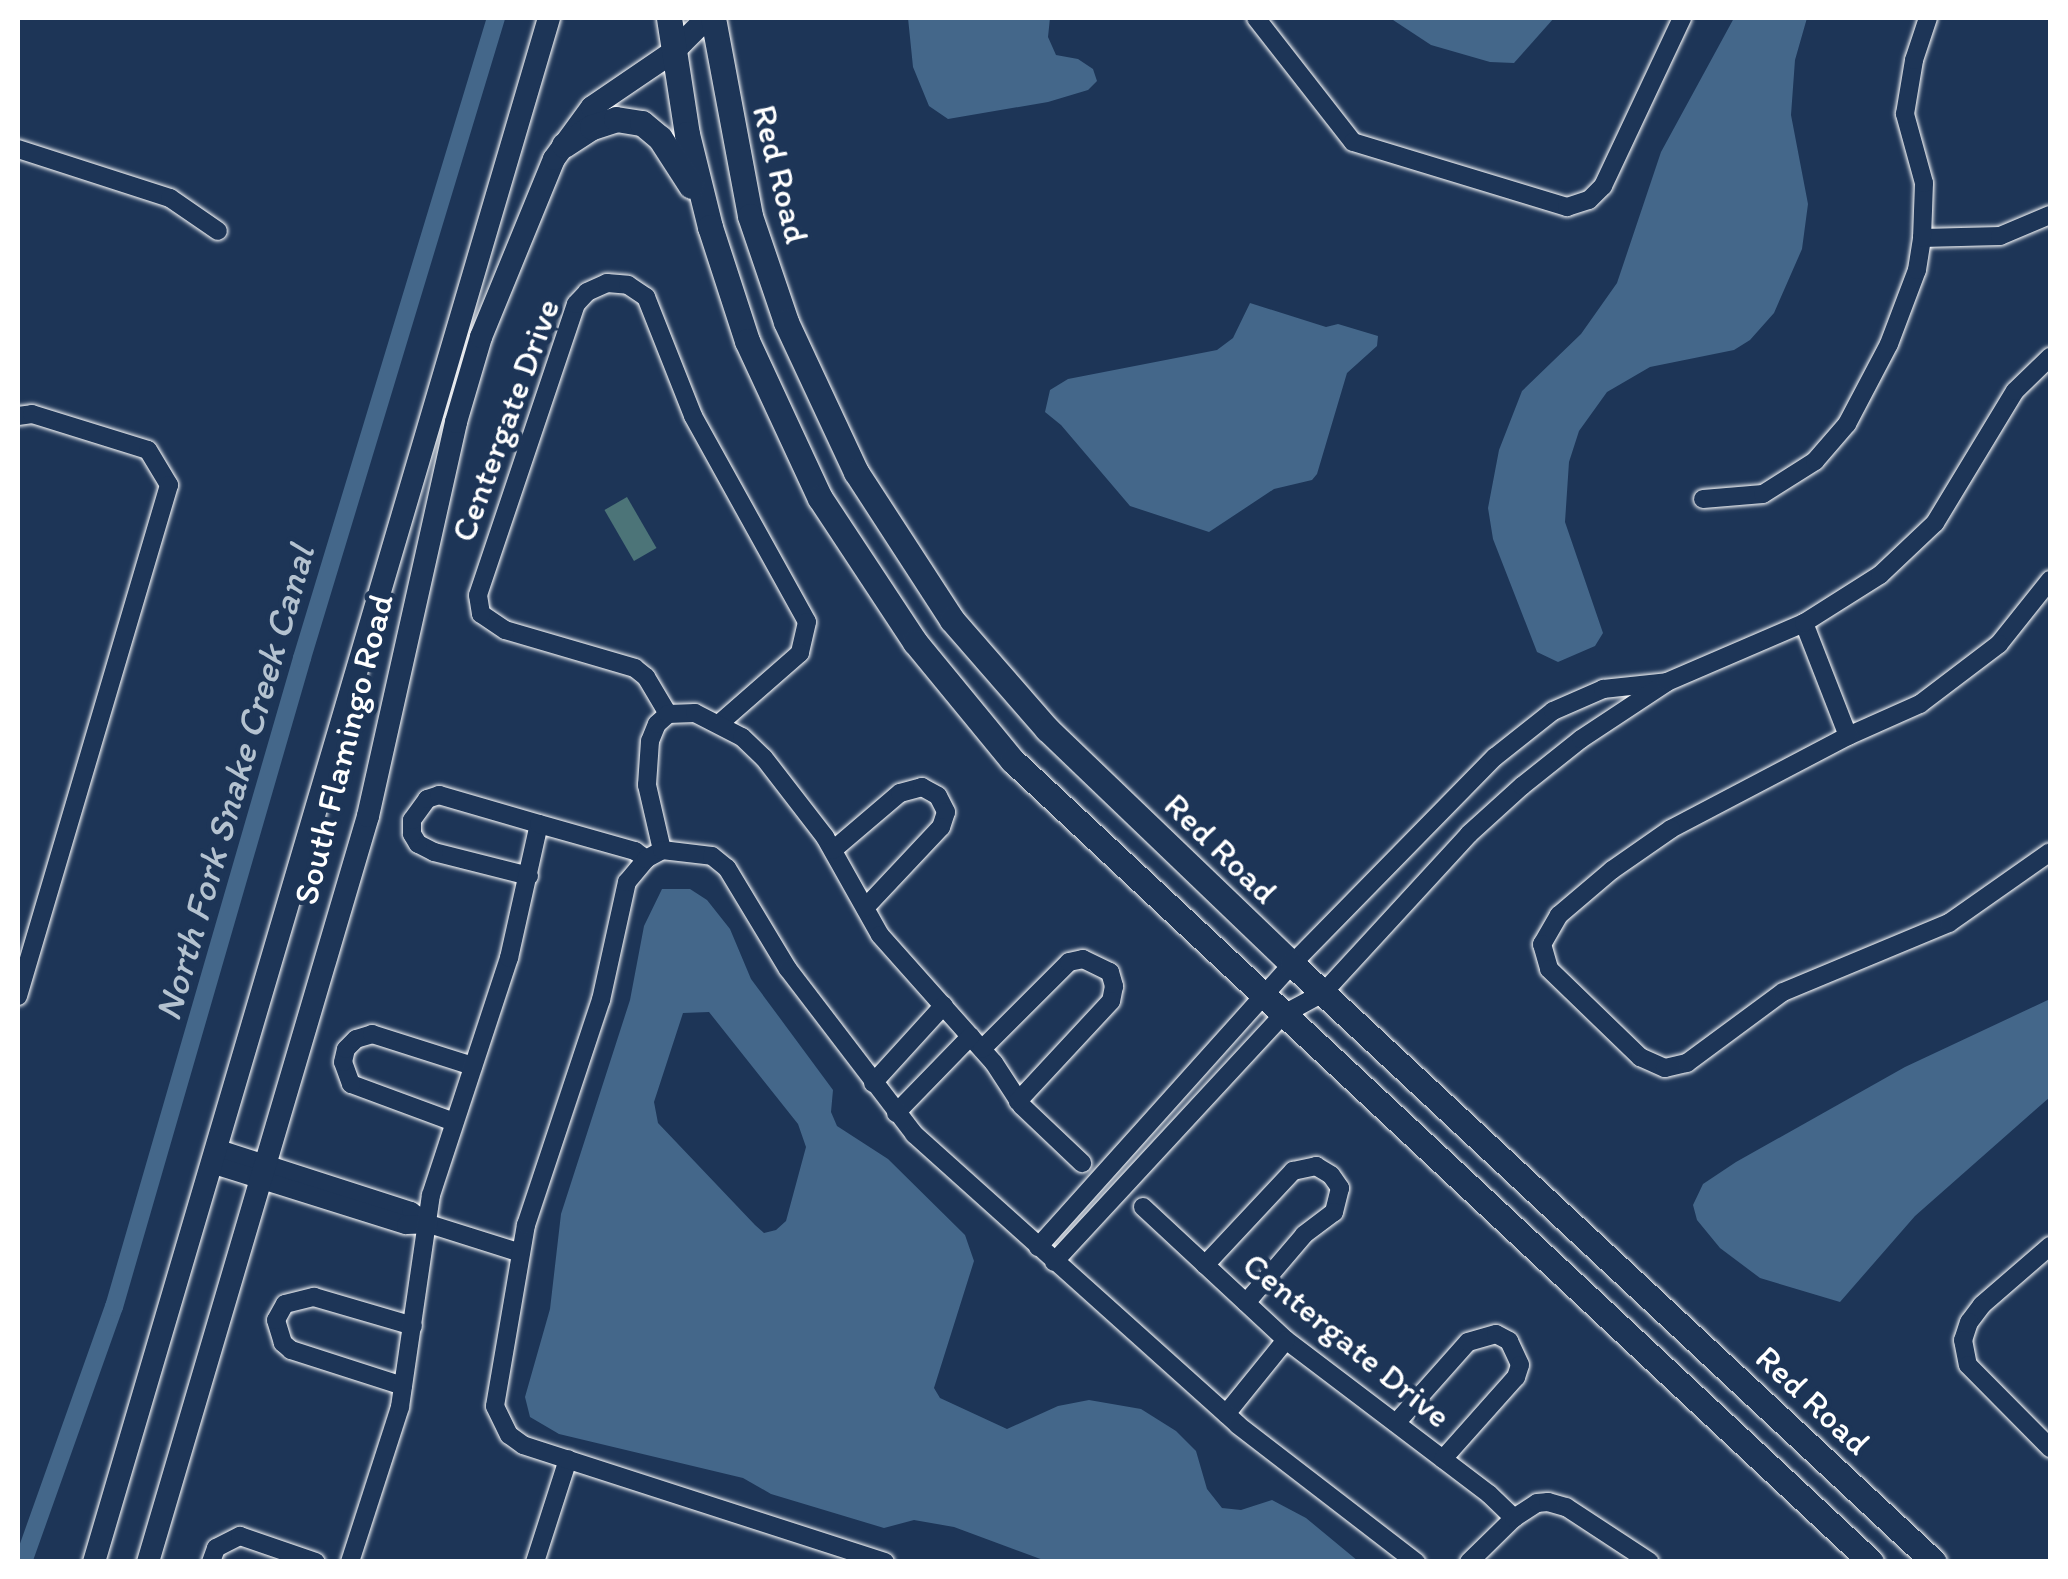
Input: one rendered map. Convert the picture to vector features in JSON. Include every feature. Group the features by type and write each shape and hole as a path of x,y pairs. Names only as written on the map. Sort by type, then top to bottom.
{"highway":[{"path":"670,18 673,52 704,204 747,341 784,428 820,498 915,642 1012,760 1871,1562"},
{"name":"Red Road","path":"710,18 750,216 786,322 856,472 952,620 1048,729 1292,964 1934,1562"},
{"path":"564,145 592,127 616,119 642,123 660,138 704,204"}],"main road":[{"name":"South Flamingo Road","path":"94,1562 549,18"},
{"name":"South Flamingo Road","path":"148,1562 368,816 456,422 511,256 564,145 592,107 673,52 710,18"}],"street":[{"path":"1256,18 1353,142 1568,207 1589,200 1603,186 1682,18"},
{"path":"1703,499 1762,494 1815,460 1847,424 1908,296 1922,238 1924,183 1906,114 1914,60 1928,18"},
{"path":"18,148 170,198 218,230"},
{"path":"1922,238 2000,236 2050,215"},
{"name":"Centergate Drive","path":"668,714 646,677 635,668 505,630 480,614 478,595 576,304 587,292 607,283 628,285 646,297 693,416 807,622 800,653 720,723"},
{"path":"1038,1248 1274,1006 1323,993 1469,834 1522,786 1667,682 1804,623 1880,575 1935,522 2014,391 2050,358"},
{"path":"18,416 32,414 148,450 159,462 169,484 18,996"},
{"path":"2050,580 1999,644 1920,704 1848,736 1672,828 1612,870 1559,916 1542,944 1549,970 1640,1057 1665,1068 1688,1064 1783,992 1949,923 2050,852"},
{"path":"1804,623 1848,736"},
{"path":"1054,1262 1274,1006 1292,964 1435,814 1553,711 1603,689 1667,682"},
{"path":"654,855 646,759 657,724 668,714 695,713 720,723 764,758 833,850 880,936 977,1043 1018,1101 1082,1162"},
{"path":"833,850 900,792 922,787 938,796 946,812 941,827 866,907"},
{"path":"529,876 434,852 418,844 412,834 417,809 439,794 635,851 712,856 727,868 788,969 896,1113 1038,1248 1226,1414 1416,1562"},
{"path":"350,1562 403,1386 431,1195 529,876 539,824"},
{"path":"654,855 626,882 601,1000 550,1146 521,1253 494,1406 508,1436 885,1562"},
{"path":"896,1113 1069,962 1084,959 1110,972 1114,986 1110,1001 1018,1101"},
{"path":"873,1083 944,1005"},
{"path":"454,1122 351,1084 343,1062 346,1049 356,1039 372,1034 472,1066"},
{"path":"216,1157 363,1204 410,1211 429,1224 521,1253"},
{"path":"1205,1265 1293,1171 1316,1166 1332,1175 1340,1188 1334,1212 1304,1235 1246,1303"},
{"name":"Centergate Drive","path":"1143,1207 1286,1340 1514,1518"},
{"path":"2050,1246 1982,1305 1963,1340 1968,1364 2050,1448"},
{"path":"403,1386 291,1350 278,1332 276,1320 285,1304 296,1298 314,1297 413,1326"},
{"path":"1396,1424 1468,1342 1496,1334 1508,1341 1520,1365 1516,1377 1443,1459"},
{"path":"1226,1414 1286,1340"},
{"path":"534,1562 568,1459"},
{"path":"1469,1562 1514,1518 1537,1503 1566,1507 1650,1562"},
{"path":"211,1562 216,1548 240,1536 316,1562"}],"green space":[{"path":"627,497 656,548 634,561 604,510"}],"water":[{"path":"908,18 1050,18 1048,37 1056,55 1078,59 1093,69 1097,81 1088,90 1048,102 948,119 929,106 913,67"},
{"path":"1390,18 1554,18 1514,63 1490,62 1431,45"},
{"path":"1734,18 1807,18 1795,60 1791,115 1808,204 1802,249 1774,313 1750,340 1734,350 1650,367 1607,392 1579,431 1569,462 1565,522 1603,633 1595,646 1558,662 1537,652 1493,539 1488,508 1499,450 1522,391 1581,334 1617,283 1661,152"},
{"path":"1250,303 1326,327 1338,324 1378,336 1377,346 1347,373 1317,474 1312,480 1274,489 1209,532 1130,506 1061,425 1045,412 1050,390 1068,379 1217,350 1233,338"},
{"path":"662,889 690,889 707,900 730,929 751,979 833,1090 831,1112 837,1126 888,1159 965,1235 974,1261 934,1388 940,1398 1007,1429 1058,1406 1089,1400 1141,1409 1176,1431 1196,1451 1207,1489 1222,1508 1241,1510 1272,1500 1306,1518 1358,1561 1046,1561 954,1527 914,1520 884,1528 771,1494 743,1478 559,1434 530,1417 525,1397 550,1309 561,1214 630,1000 644,926","holes":["709,1012 798,1124 806,1147 786,1221 776,1230 764,1233 658,1123 654,1102 683,1013"]},
{"path":"2050,999 2050,1097 1915,1216 1840,1302 1760,1278 1720,1248 1697,1220 1693,1205 1703,1184 1736,1162 1905,1067"}],"waterway":[{"name":"North Fork Snake Creek Canal","path":"23,1562 114,1307 302,658 496,18"}]}
